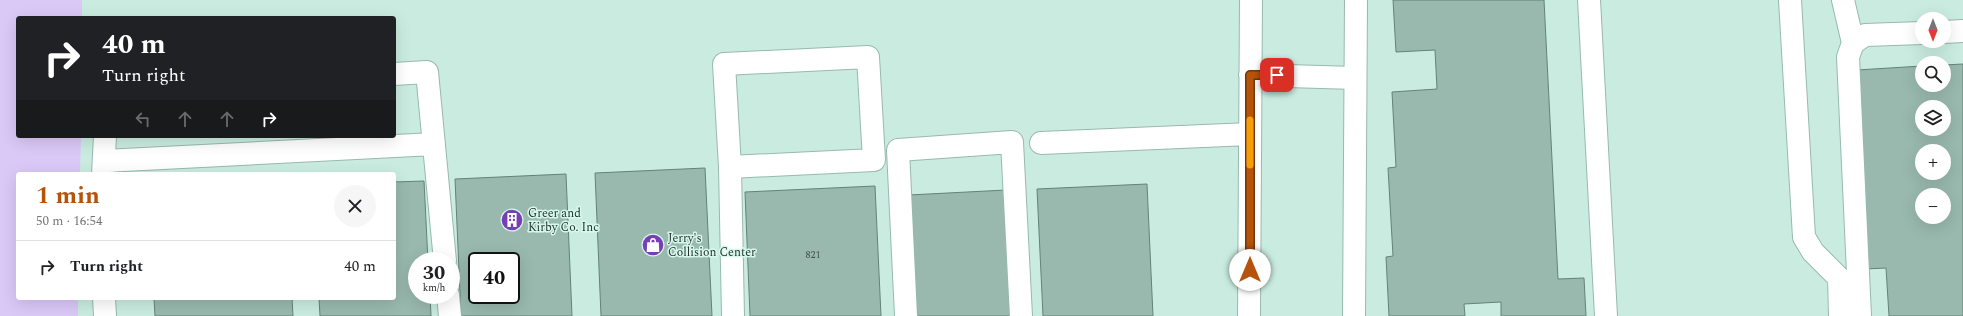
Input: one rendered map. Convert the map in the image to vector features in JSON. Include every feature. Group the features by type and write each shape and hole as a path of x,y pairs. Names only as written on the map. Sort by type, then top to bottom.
{"street":[{"path":"1249,316 1250,0"},
{"path":"1354,316 1356,0"},
{"path":"1589,0 1606,316"},
{"path":"1790,0 1804,236 1813,252 1833,270 1839,278 1840,316"},
{"path":"1843,0 1853,43 1848,57 1860,316"},
{"path":"1951,32 1963,31"},
{"path":"1853,43 1865,36 1915,33"},
{"path":"730,167 874,160 868,57 724,64 730,167 733,316"},
{"path":"396,74 428,72 444,252"},
{"path":"1250,75 1356,78"},
{"path":"1041,143 1250,134"},
{"path":"105,138 104,168 434,144"},
{"path":"906,316 898,150 1012,142 1020,316"},
{"path":"104,300 105,316"},
{"path":"449,304 450,316"}],"shaded area":[{"path":"0,0 82,0 82,16 16,16 16,138 81,138 80,172 16,172 16,300 78,300 78,316 0,316"}],"building":[{"path":"1393,0 1544,0 1558,279 1584,278 1586,316 1501,316 1501,302 1464,304 1465,316 1389,316 1386,257 1393,256 1388,168 1396,167 1392,92 1437,89 1435,50 1396,52"},
{"path":"1963,64 1963,316 1889,316 1886,268 1866,269 1857,70 1915,66 1915,92 1951,92 1951,65"},
{"name":"Jerry's Collision Center","path":"705,168 712,316 601,316 595,173"},
{"name":"Greer and Kirby Co. Inc","path":"566,174 572,316 461,316 460,252 458,252 455,179"},
{"path":"424,181 428,252 408,252 408,304 430,304 431,316 320,316 319,300 396,300 396,182"},
{"path":"1147,184 1153,316 1043,316 1037,189"},
{"path":"875,186 881,316 750,316 745,192"},
{"path":"1006,190 1012,316 915,316 909,195"},
{"path":"154,300 292,300 293,316 155,316"}],"slow traffic":[{"path":"1250,120 1250,165"}],"place":[{"name":"Greer and Kirby Co. Inc","path":"512,220"},
{"name":"Jerry's Collision Center","path":"653,245"}],"route":[{"path":"1250,270 1250,75 1277,75"}]}
